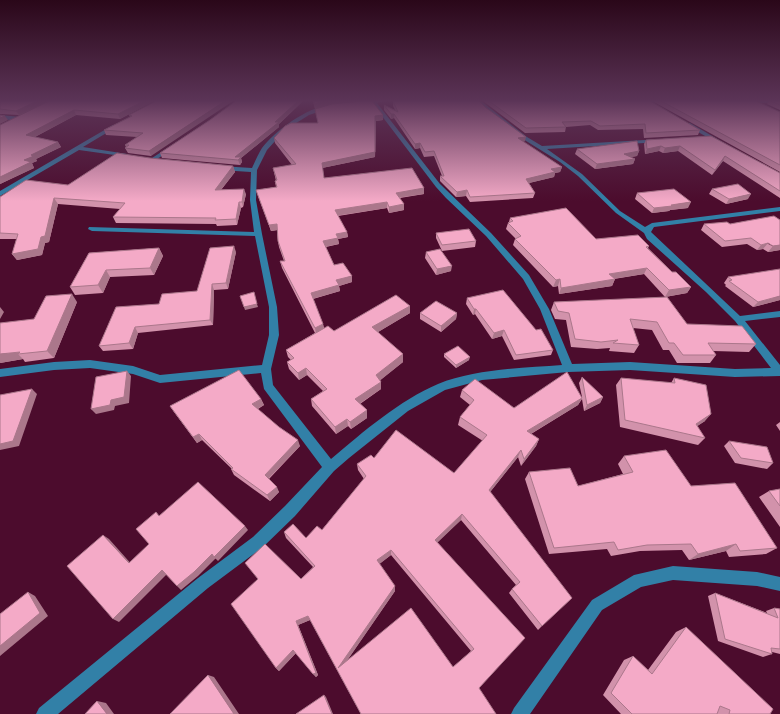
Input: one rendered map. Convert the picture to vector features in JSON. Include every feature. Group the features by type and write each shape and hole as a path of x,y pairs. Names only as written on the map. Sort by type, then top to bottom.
{"street":[{"path":"0,194 101,134"},
{"path":"278,134 264,149 254,170 253,200 272,307 274,335 266,369 268,386 330,467"},
{"path":"398,134 448,197 475,221 527,278 552,328 568,368"},
{"path":"520,134 580,175 618,212 647,232 650,237 710,290 738,319 780,372"},
{"path":"706,134 725,145"},
{"path":"695,138 711,137"},
{"path":"542,148 664,140"},
{"path":"152,160 176,145"},
{"path":"77,148 137,158"},
{"path":"144,159 160,161"},
{"path":"211,167 254,170"},
{"path":"647,232 648,228 652,225 780,209"},
{"path":"92,229 258,234"},
{"path":"738,319 780,314"},
{"path":"0,373 54,366 90,364 133,370 160,380 266,369"},
{"path":"45,714 203,583 258,542 290,511 330,467 404,408 442,387 482,376 568,368 630,366 735,373 780,372"},
{"path":"520,714 597,605 639,580 673,572 756,578 780,584"}],"building":[{"path":"0,134 27,134 26,135 58,142 24,160 31,162 0,177"},
{"path":"141,134 174,134 149,151 125,148 129,145 125,145"},
{"path":"188,134 264,134 235,157 241,157 238,160 160,153"},
{"path":"277,134 375,134 375,152 322,163 324,178 412,168 424,188 396,193 404,204 389,207 387,202 335,210 347,232 336,234 338,238 323,241 334,265 343,263 352,276 336,280 339,285 311,293 323,324 315,328 280,261 285,261 278,241 277,224 269,225 256,190 277,187 275,181 277,180 273,168 296,164 274,138"},
{"path":"408,134 522,134 526,137 518,138 562,167 551,169 555,172 526,179 535,193 470,197 467,190 457,192 440,176 444,176 434,151 425,152 420,143 415,144"},
{"path":"723,134 780,134 780,165"},
{"path":"711,136 780,173 780,191 725,156 715,170 680,146 665,148 661,146 647,149 646,140"},
{"path":"637,141 639,151 624,154 635,159 597,164 577,149"},
{"path":"117,153 150,158 233,166 215,190 244,189 242,202 239,202 236,219 215,220 216,218 113,217 125,203 54,198 45,236 41,237 38,249 12,254 18,234 0,233 0,197 26,180 68,185"},
{"path":"738,184 751,194 729,199 712,189"},
{"path":"674,189 691,202 654,208 637,193"},
{"path":"566,208 596,239 638,235 649,246 646,247 672,272 676,272 691,287 669,290 647,268 609,274 615,279 561,288 560,279 556,280 515,239 521,236 508,223 513,221 510,218"},
{"path":"774,216 780,220 780,245 773,246 768,243 761,245 751,238 725,241 704,224 727,222 730,224"},
{"path":"469,229 476,241 442,245 436,233"},
{"path":"234,246 226,283 212,284 210,320 135,327 129,343 99,346 116,307 159,304 162,294 197,291 210,248"},
{"path":"159,248 150,268 106,270 98,285 70,287 89,253"},
{"path":"440,249 452,266 437,269 426,252"},
{"path":"780,269 780,296 758,302 729,281 732,280 728,277"},
{"path":"503,290 536,330 541,329 553,350 516,355 504,330 494,333 467,298"},
{"path":"254,292 257,304 244,307 240,296"},
{"path":"72,294 47,351 0,354 0,323 34,319 46,296"},
{"path":"396,295 410,306 372,327 403,354 376,375 381,382 355,399 367,410 350,422 347,419 335,427 311,399 327,389 306,368 298,373 287,362 294,358 286,350 328,326 334,331"},
{"path":"667,297 687,324 742,326 756,344 708,343 716,355 683,355 674,343 669,343 657,322 630,319 639,345 613,343 618,340 601,342 575,339 569,313 558,311 554,302"},
{"path":"436,301 457,313 441,326 420,313"},
{"path":"458,346 470,357 456,365 444,354"},
{"path":"239,370 261,399 252,404 279,427 298,440 265,475 277,487 267,495 231,469 233,468 199,434 193,437 170,406"},
{"path":"127,371 124,397 111,400 110,405 91,409 96,377"},
{"path":"567,372 582,398 527,431 539,439 524,459 521,450 489,490 572,598 542,626 512,589 520,582 462,514 435,540 525,638 479,688 496,714 361,714 308,616 296,621 316,673 313,674 293,650 276,668 231,604 258,579 245,563 265,544 301,579 315,566 284,532 293,524 306,538 317,526 322,530 366,476 357,464 371,455 374,458 396,430 454,473 487,435 460,417 474,400 462,390 475,379 514,408","holes":["391,550 474,649 453,667 411,608 338,668 395,586 377,560"]},
{"path":"582,377 603,397 587,405"},
{"path":"621,378 675,383 674,378 706,385 711,414 696,424 705,438 625,420"},
{"path":"32,389 13,441 0,444 0,395"},
{"path":"729,441 767,447 773,463 741,458"},
{"path":"666,450 691,486 735,483 777,548 740,551 736,544 698,554 691,544 647,545 618,550 614,542 554,548 529,472 570,468 578,486 633,472 624,456"},
{"path":"198,482 245,526 214,557 212,554 177,586 162,570 113,619 67,566 103,535 129,563 149,544 136,529 156,512 159,516"},
{"path":"780,489 780,506 769,491"},
{"path":"28,592 40,613 0,646 0,614"},
{"path":"715,593 778,618 774,608 780,609 780,649 771,648 772,654 725,639"},
{"path":"686,627 773,709 770,714 729,714 730,710 720,706 717,714 632,714 611,693 633,656 652,674"},
{"path":"208,675 234,714 170,714"},
{"path":"324,695 332,714 296,714"},
{"path":"97,701 107,714 85,714"}]}
